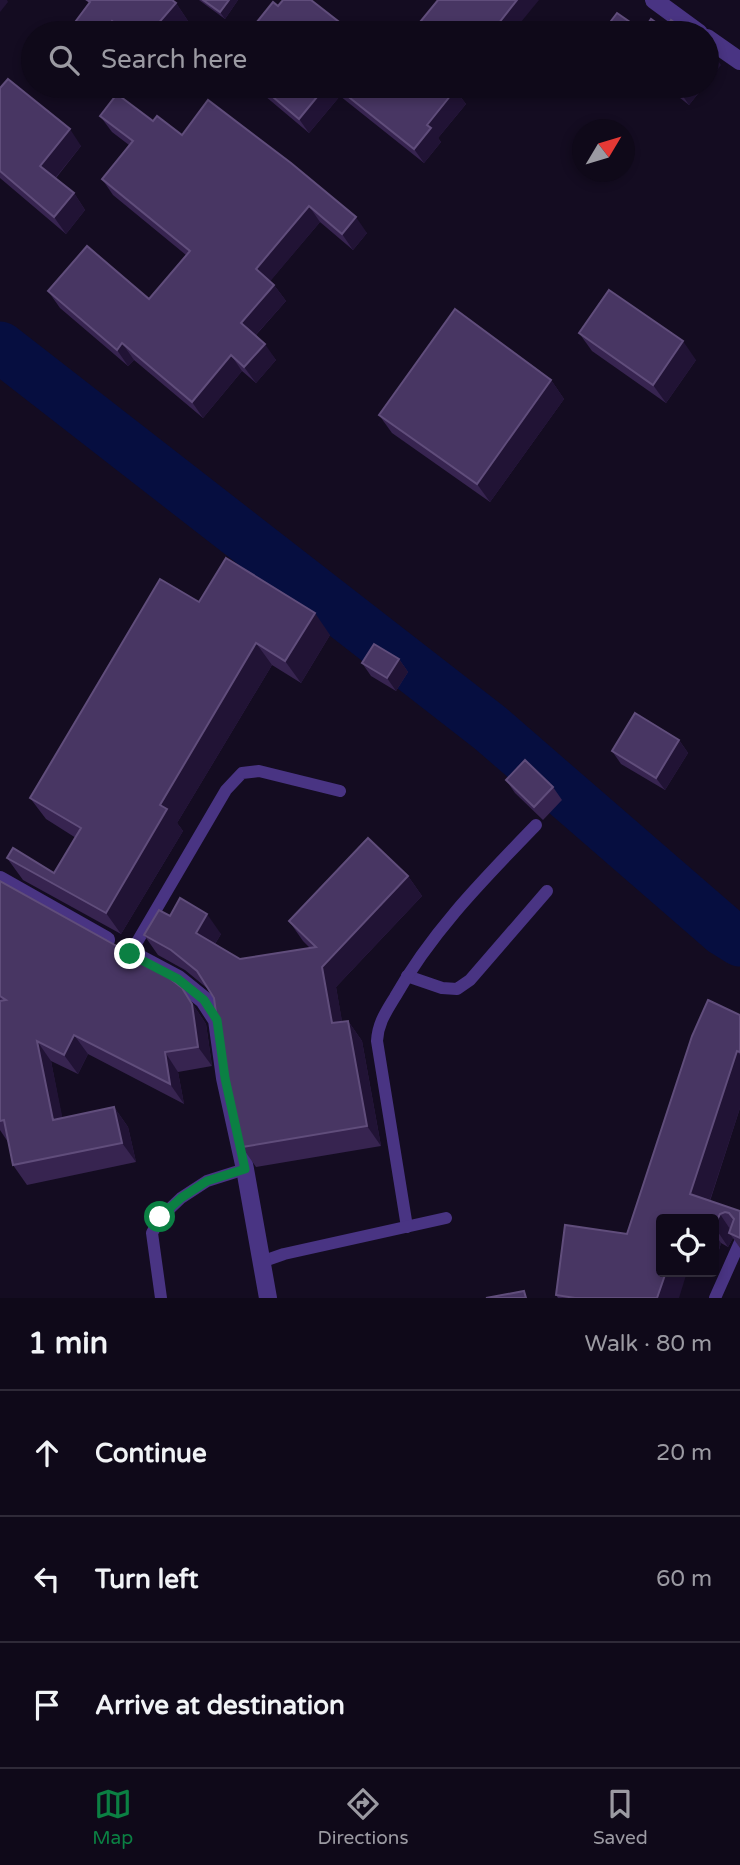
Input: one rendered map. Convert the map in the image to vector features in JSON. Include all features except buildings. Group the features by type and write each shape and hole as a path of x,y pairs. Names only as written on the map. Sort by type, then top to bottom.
{"street":[{"path":"654,0 683,21"},
{"path":"719,46 740,61"},
{"path":"0,880 178,979 204,1000 217,1020 225,1078 245,1169 268,1298"}],"lane":[{"path":"130,954 226,790 242,774 259,771 340,791"},
{"path":"407,1227 377,1041 378,1027 407,976 464,899 536,825"},
{"path":"407,976 442,988 457,989 470,980 547,891"},
{"path":"161,1298 152,1233 160,1217 181,1198 207,1181 245,1169"},
{"path":"261,1262 284,1254 446,1219"},
{"path":"715,1298 740,1242"}],"waterway":[{"path":"0,347 490,728 724,931 740,941"}],"route":[{"path":"130,954 178,979 204,1000 217,1020 225,1078 245,1169 207,1181 181,1198 160,1217"}]}
